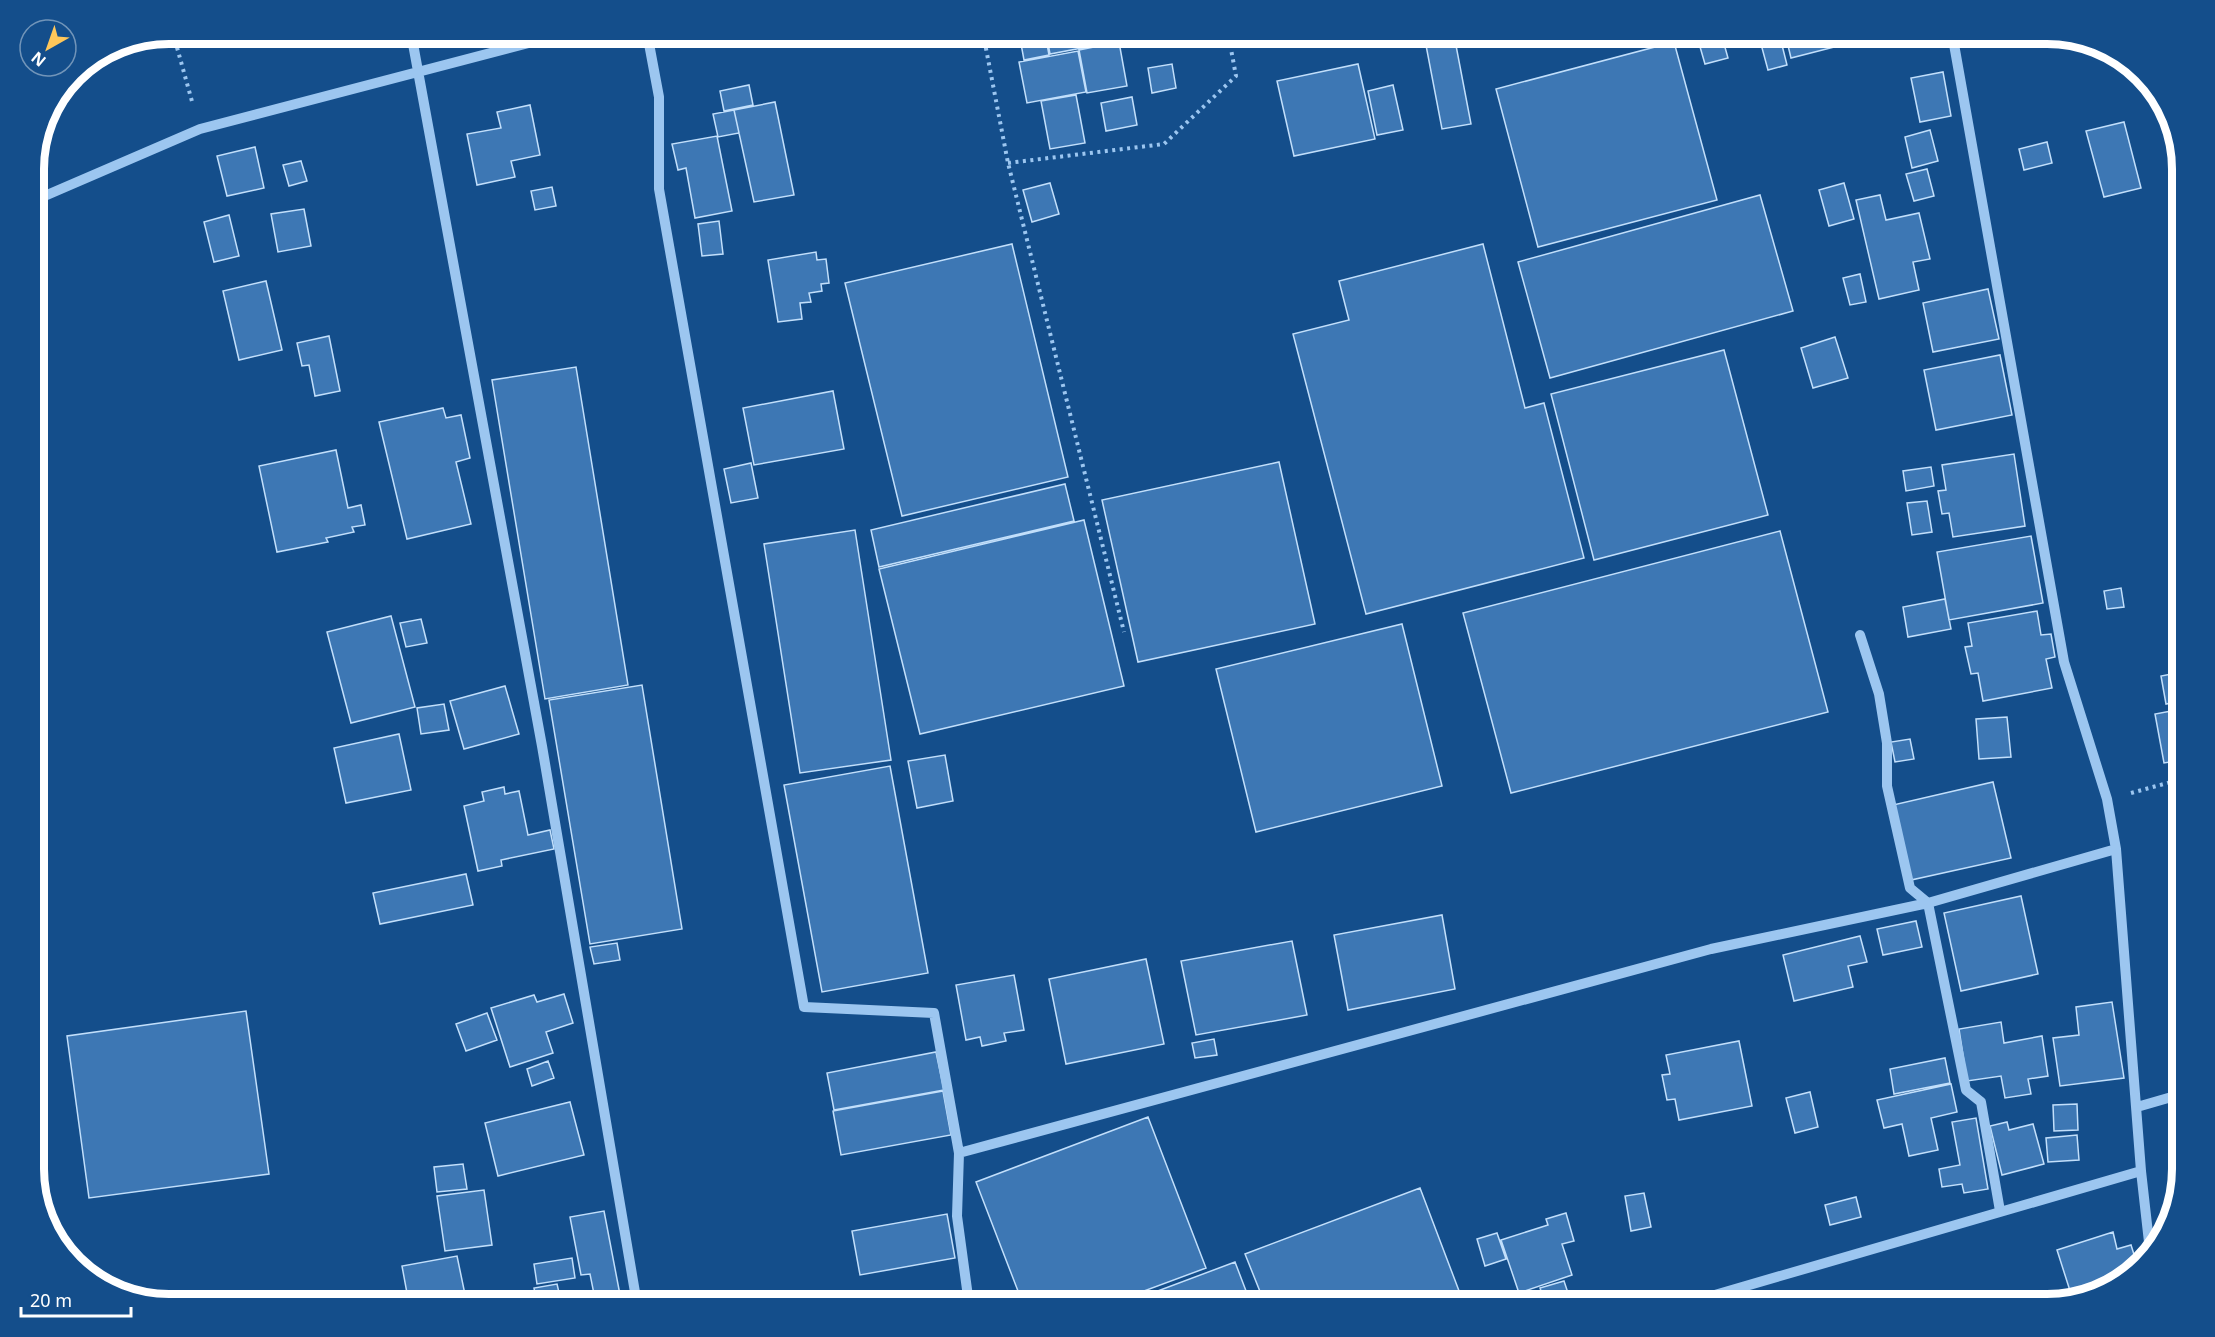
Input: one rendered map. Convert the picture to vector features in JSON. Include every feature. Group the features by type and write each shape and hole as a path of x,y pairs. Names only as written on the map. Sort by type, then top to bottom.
{"street":[{"path":"413,44 542,746 635,1294"},
{"path":"44,196 200,129 525,44"},
{"path":"649,44 659,97 659,189 804,1007 934,1013 958,1153 957,1216 968,1294"},
{"path":"1954,44 2064,662 2107,799 2116,849 2141,1171 2149,1241"},
{"path":"1860,634 1879,694 1887,742 1887,786 1910,888 1928,903 1966,1090 1981,1102 2000,1211"},
{"path":"958,1153 1711,949 1928,903 2116,849"},
{"path":"2137,1107 2172,1097"},
{"path":"1718,1294 2141,1171"}],"path":[{"path":"176,44 200,129"},
{"path":"985,44 1008,163 1124,632"},
{"path":"1008,163 1164,144 1236,76 1230,44"},
{"path":"2107,799 2172,782"}],"building":[{"path":"1021,44 1047,44 1049,55 1024,60"},
{"path":"1048,44 1103,44 1050,54"},
{"path":"1119,44 1127,86 1087,93 1079,50"},
{"path":"1426,44 1456,44 1471,124 1442,129"},
{"path":"1666,44 1675,44 1717,200 1538,247 1496,89"},
{"path":"1699,44 1724,44 1728,58 1705,64"},
{"path":"1761,44 1782,44 1787,65 1768,70"},
{"path":"1788,44 1846,44 1791,58"},
{"path":"1078,51 1086,92 1027,103 1019,62"},
{"path":"1172,64 1176,88 1152,93 1148,68"},
{"path":"1358,64 1375,139 1294,156 1277,81"},
{"path":"1943,72 1951,116 1920,122 1911,78"},
{"path":"749,85 753,105 724,111 720,91"},
{"path":"1393,85 1403,130 1377,135 1368,91"},
{"path":"1076,95 1085,143 1050,149 1041,101"},
{"path":"1132,97 1137,125 1106,131 1101,103"},
{"path":"775,102 794,195 754,202 734,110"},
{"path":"530,105 540,155 511,161 515,177 477,185 467,134 501,128 497,112"},
{"path":"734,110 739,133 718,137 713,114"},
{"path":"2124,122 2141,188 2104,197 2086,131"},
{"path":"1930,130 1938,161 1912,168 1905,137"},
{"path":"717,136 732,211 695,218 686,168 678,170 672,144"},
{"path":"2047,142 2052,163 2024,170 2019,149"},
{"path":"255,147 264,188 227,196 217,156"},
{"path":"301,161 307,181 289,186 283,165"},
{"path":"1927,169 1934,196 1914,201 1906,174"},
{"path":"1050,183 1059,214 1032,222 1023,190"},
{"path":"1844,183 1854,219 1829,226 1819,190"},
{"path":"552,187 556,206 535,210 531,191"},
{"path":"1760,195 1793,311 1550,378 1518,262"},
{"path":"1880,195 1886,220 1919,213 1930,259 1913,262 1919,290 1879,299 1856,200"},
{"path":"304,209 311,246 278,252 271,214"},
{"path":"229,215 239,256 214,262 204,222"},
{"path":"719,221 723,254 702,256 698,224"},
{"path":"1012,244 1068,477 902,516 845,283"},
{"path":"1483,244 1525,408 1544,403 1584,558 1366,614 1293,334 1349,320 1339,281"},
{"path":"816,252 817,260 826,259 829,283 821,284 822,291 809,293 811,302 800,303 802,319 778,322 768,260"},
{"path":"1860,274 1866,302 1850,305 1843,278"},
{"path":"266,281 282,350 239,360 223,291"},
{"path":"1988,289 1999,339 1933,352 1923,303"},
{"path":"329,336 340,391 315,396 309,365 302,366 297,343"},
{"path":"1835,337 1848,378 1813,388 1801,348"},
{"path":"1724,350 1768,515 1594,560 1551,394"},
{"path":"2000,355 2012,415 1936,430 1924,370"},
{"path":"576,367 628,685 545,699 492,380"},
{"path":"833,391 844,449 754,465 743,408"},
{"path":"443,408 446,418 461,415 470,458 456,462 471,524 407,539 379,422"},
{"path":"336,450 348,508 361,505 365,525 352,527 354,532 326,538 328,542 277,552 259,466"},
{"path":"2014,454 2025,526 1953,537 1949,513 1942,514 1938,491 1946,490 1942,465"},
{"path":"1279,462 1315,624 1138,662 1102,500"},
{"path":"751,463 758,498 731,503 724,469"},
{"path":"1931,467 1934,486 1906,491 1903,471"},
{"path":"1065,484 1074,521 879,567 871,530"},
{"path":"1927,501 1932,532 1912,535 1907,503"},
{"path":"1084,520 1124,686 920,734 879,569"},
{"path":"855,530 891,760 800,773 764,544"},
{"path":"1780,531 1828,712 1511,793 1463,613"},
{"path":"2031,536 2043,603 1949,620 1937,552"},
{"path":"2121,588 2124,607 2107,609 2104,591"},
{"path":"1945,599 1951,629 1908,637 1903,607"},
{"path":"2037,611 2041,635 2051,634 2055,657 2046,659 2052,688 1983,701 1978,673 1971,674 1965,647 1972,646 1968,623"},
{"path":"391,616 415,707 351,723 327,632"},
{"path":"421,619 427,643 406,647 400,623"},
{"path":"1402,624 1442,786 1256,832 1216,669"},
{"path":"2172,674 2172,703 2166,704 2161,676"},
{"path":"642,685 682,929 590,944 549,700"},
{"path":"505,686 519,734 464,749 450,701"},
{"path":"444,704 449,730 421,734 417,708"},
{"path":"2172,711 2172,762 2164,763 2155,714"},
{"path":"2007,717 2011,757 1979,759 1976,719"},
{"path":"399,734 411,790 346,803 334,748"},
{"path":"1910,739 1914,759 1895,762 1891,742"},
{"path":"945,755 953,801 917,808 908,761"},
{"path":"890,766 928,973 822,992 784,785"},
{"path":"1993,782 2011,858 1911,880 1893,805"},
{"path":"504,787 505,794 519,791 528,835 550,830 554,849 501,860 502,866 478,871 464,806 484,801 482,792"},
{"path":"466,874 473,905 380,924 373,893"},
{"path":"2021,896 2038,974 1961,991 1944,913"},
{"path":"1442,915 1455,989 1348,1010 1334,935"},
{"path":"1916,921 1922,947 1883,955 1877,929"},
{"path":"1860,936 1867,962 1848,966 1853,987 1794,1001 1783,955"},
{"path":"1292,941 1307,1015 1196,1035 1181,961"},
{"path":"617,943 620,960 594,964 590,947"},
{"path":"1146,959 1164,1044 1066,1064 1049,979"},
{"path":"1014,975 1024,1030 1004,1033 1006,1041 982,1046 980,1037 966,1040 956,985"},
{"path":"564,994 573,1023 546,1032 553,1053 510,1067 491,1008 534,995 537,1002"},
{"path":"2112,1002 2124,1078 2060,1086 2053,1038 2079,1035 2076,1007"},
{"path":"246,1011 269,1174 89,1198 67,1036"},
{"path":"487,1013 497,1040 466,1051 456,1024"},
{"path":"2001,1022 2004,1043 2042,1036 2048,1076 2028,1079 2031,1094 2005,1098 2001,1076 1967,1081 1959,1029"},
{"path":"1214,1039 1217,1055 1195,1058 1192,1043"},
{"path":"1739,1041 1752,1106 1679,1120 1675,1099 1667,1100 1662,1075 1670,1074 1666,1055"},
{"path":"936,1052 944,1090 834,1110 827,1073"},
{"path":"1945,1058 1950,1083 1894,1094 1890,1069"},
{"path":"548,1061 554,1078 532,1086 527,1069"},
{"path":"1951,1084 1957,1112 1931,1118 1938,1150 1909,1156 1902,1124 1884,1128 1877,1100"},
{"path":"943,1091 951,1135 841,1155 833,1111"},
{"path":"1810,1092 1818,1127 1795,1133 1786,1098"},
{"path":"570,1102 584,1155 498,1176 485,1123"},
{"path":"2077,1104 2078,1130 2054,1131 2053,1105"},
{"path":"1148,1117 1206,1268 1136,1294 1019,1294 976,1182"},
{"path":"1976,1118 1988,1189 1964,1193 1962,1184 1942,1187 1939,1169 1960,1165 1952,1122"},
{"path":"2007,1122 2009,1130 2033,1124 2044,1164 2002,1175 1990,1126"},
{"path":"2077,1135 2079,1160 2048,1162 2046,1138"},
{"path":"463,1164 467,1189 437,1192 434,1167"},
{"path":"1420,1188 1460,1294 1261,1294 1245,1254"},
{"path":"484,1190 492,1245 445,1251 437,1196"},
{"path":"1644,1193 1651,1227 1631,1231 1625,1196"},
{"path":"1856,1197 1861,1217 1830,1225 1825,1205"},
{"path":"604,1211 620,1294 594,1294 590,1274 581,1275 570,1217"},
{"path":"1566,1213 1574,1241 1562,1244 1572,1275 1519,1293 1501,1240 1548,1225 1546,1219"},
{"path":"947,1214 955,1258 860,1275 852,1231"},
{"path":"2113,1232 2117,1249 2131,1245 2135,1257 2109,1277 2070,1291 2057,1250"},
{"path":"1497,1233 1506,1259 1485,1266 1477,1239"},
{"path":"457,1256 465,1294 407,1294 402,1266"},
{"path":"572,1258 575,1278 537,1284 534,1264"},
{"path":"1235,1262 1247,1294 1150,1294"},
{"path":"1564,1281 1568,1293 1542,1294 1540,1288"},
{"path":"557,1284 559,1294 535,1294 534,1288"}]}
